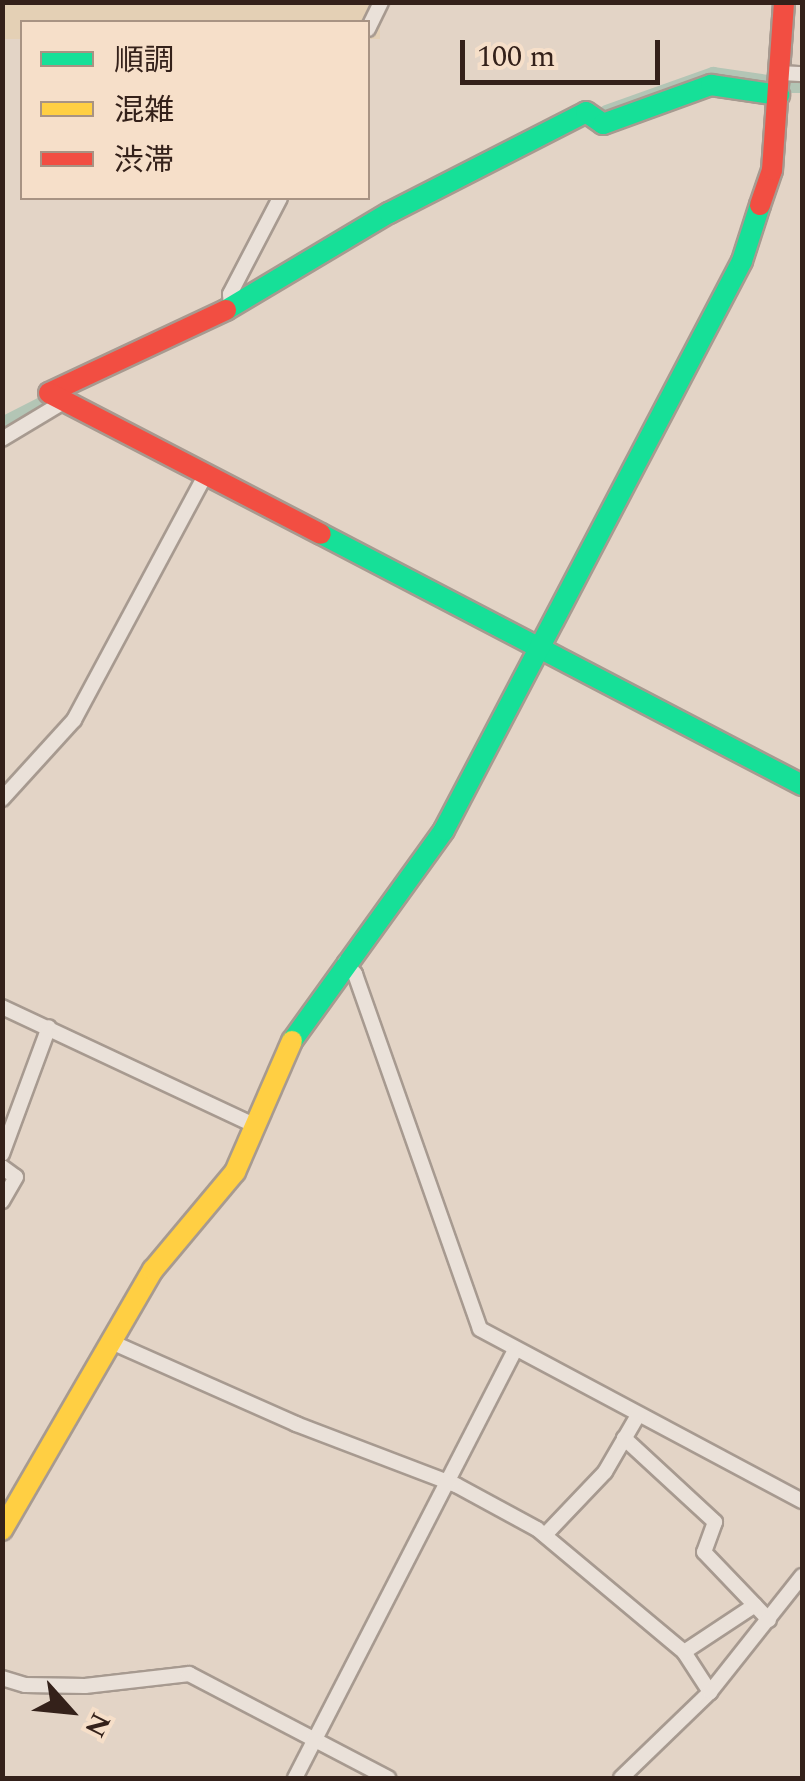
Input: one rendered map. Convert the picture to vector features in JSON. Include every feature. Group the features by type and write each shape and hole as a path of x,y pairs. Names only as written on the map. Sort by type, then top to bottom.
{"street":[{"path":"370,25 381,2"},
{"path":"2,1530 153,1270 214,1204 290,1043 444,830 748,247 772,170 784,2"},
{"path":"802,74 780,84 711,85 604,124 586,112 389,213 231,308 52,389 60,399 802,785"},
{"path":"231,308 230,294 279,200"},
{"path":"2,439 60,399"},
{"path":"2,799 74,720 206,474"},
{"path":"2,770 18,781"},
{"path":"345,962 355,974 476,1324 515,1350 802,1501"},
{"path":"2,1007 252,1124"},
{"path":"2,1154 49,1028"},
{"path":"2,1167 16,1177 2,1201"},
{"path":"109,1340 296,1424 448,1482 545,1535 684,1652 710,1692"},
{"path":"295,1778 515,1350"},
{"path":"545,1535 605,1472 638,1414"},
{"path":"624,1438 716,1522 704,1552 769,1620"},
{"path":"620,1778 710,1692 802,1576"},
{"path":"684,1652 755,1605"},
{"path":"2,1678 25,1685 85,1686 189,1674 388,1778"}],"shaded area":[{"path":"2,3 380,3 380,39 370,39 370,20 20,20 20,39 2,39"}],"waterway":[{"path":"606,112 713,74 768,82"},
{"path":"792,86 802,86"},
{"path":"2,424 59,395"}],"traffic: fast":[{"path":"226,310 389,213 586,112 603,124 711,85 779,95"},
{"path":"292,1041 444,830 742,261 760,205"},
{"path":"321,534 802,785"}],"traffic: slow":[{"path":"2,1530 153,1270 235,1172 292,1041"}],"traffic: jam":[{"path":"760,205 772,170 784,2"},
{"path":"226,310 49,393 321,534"}]}
